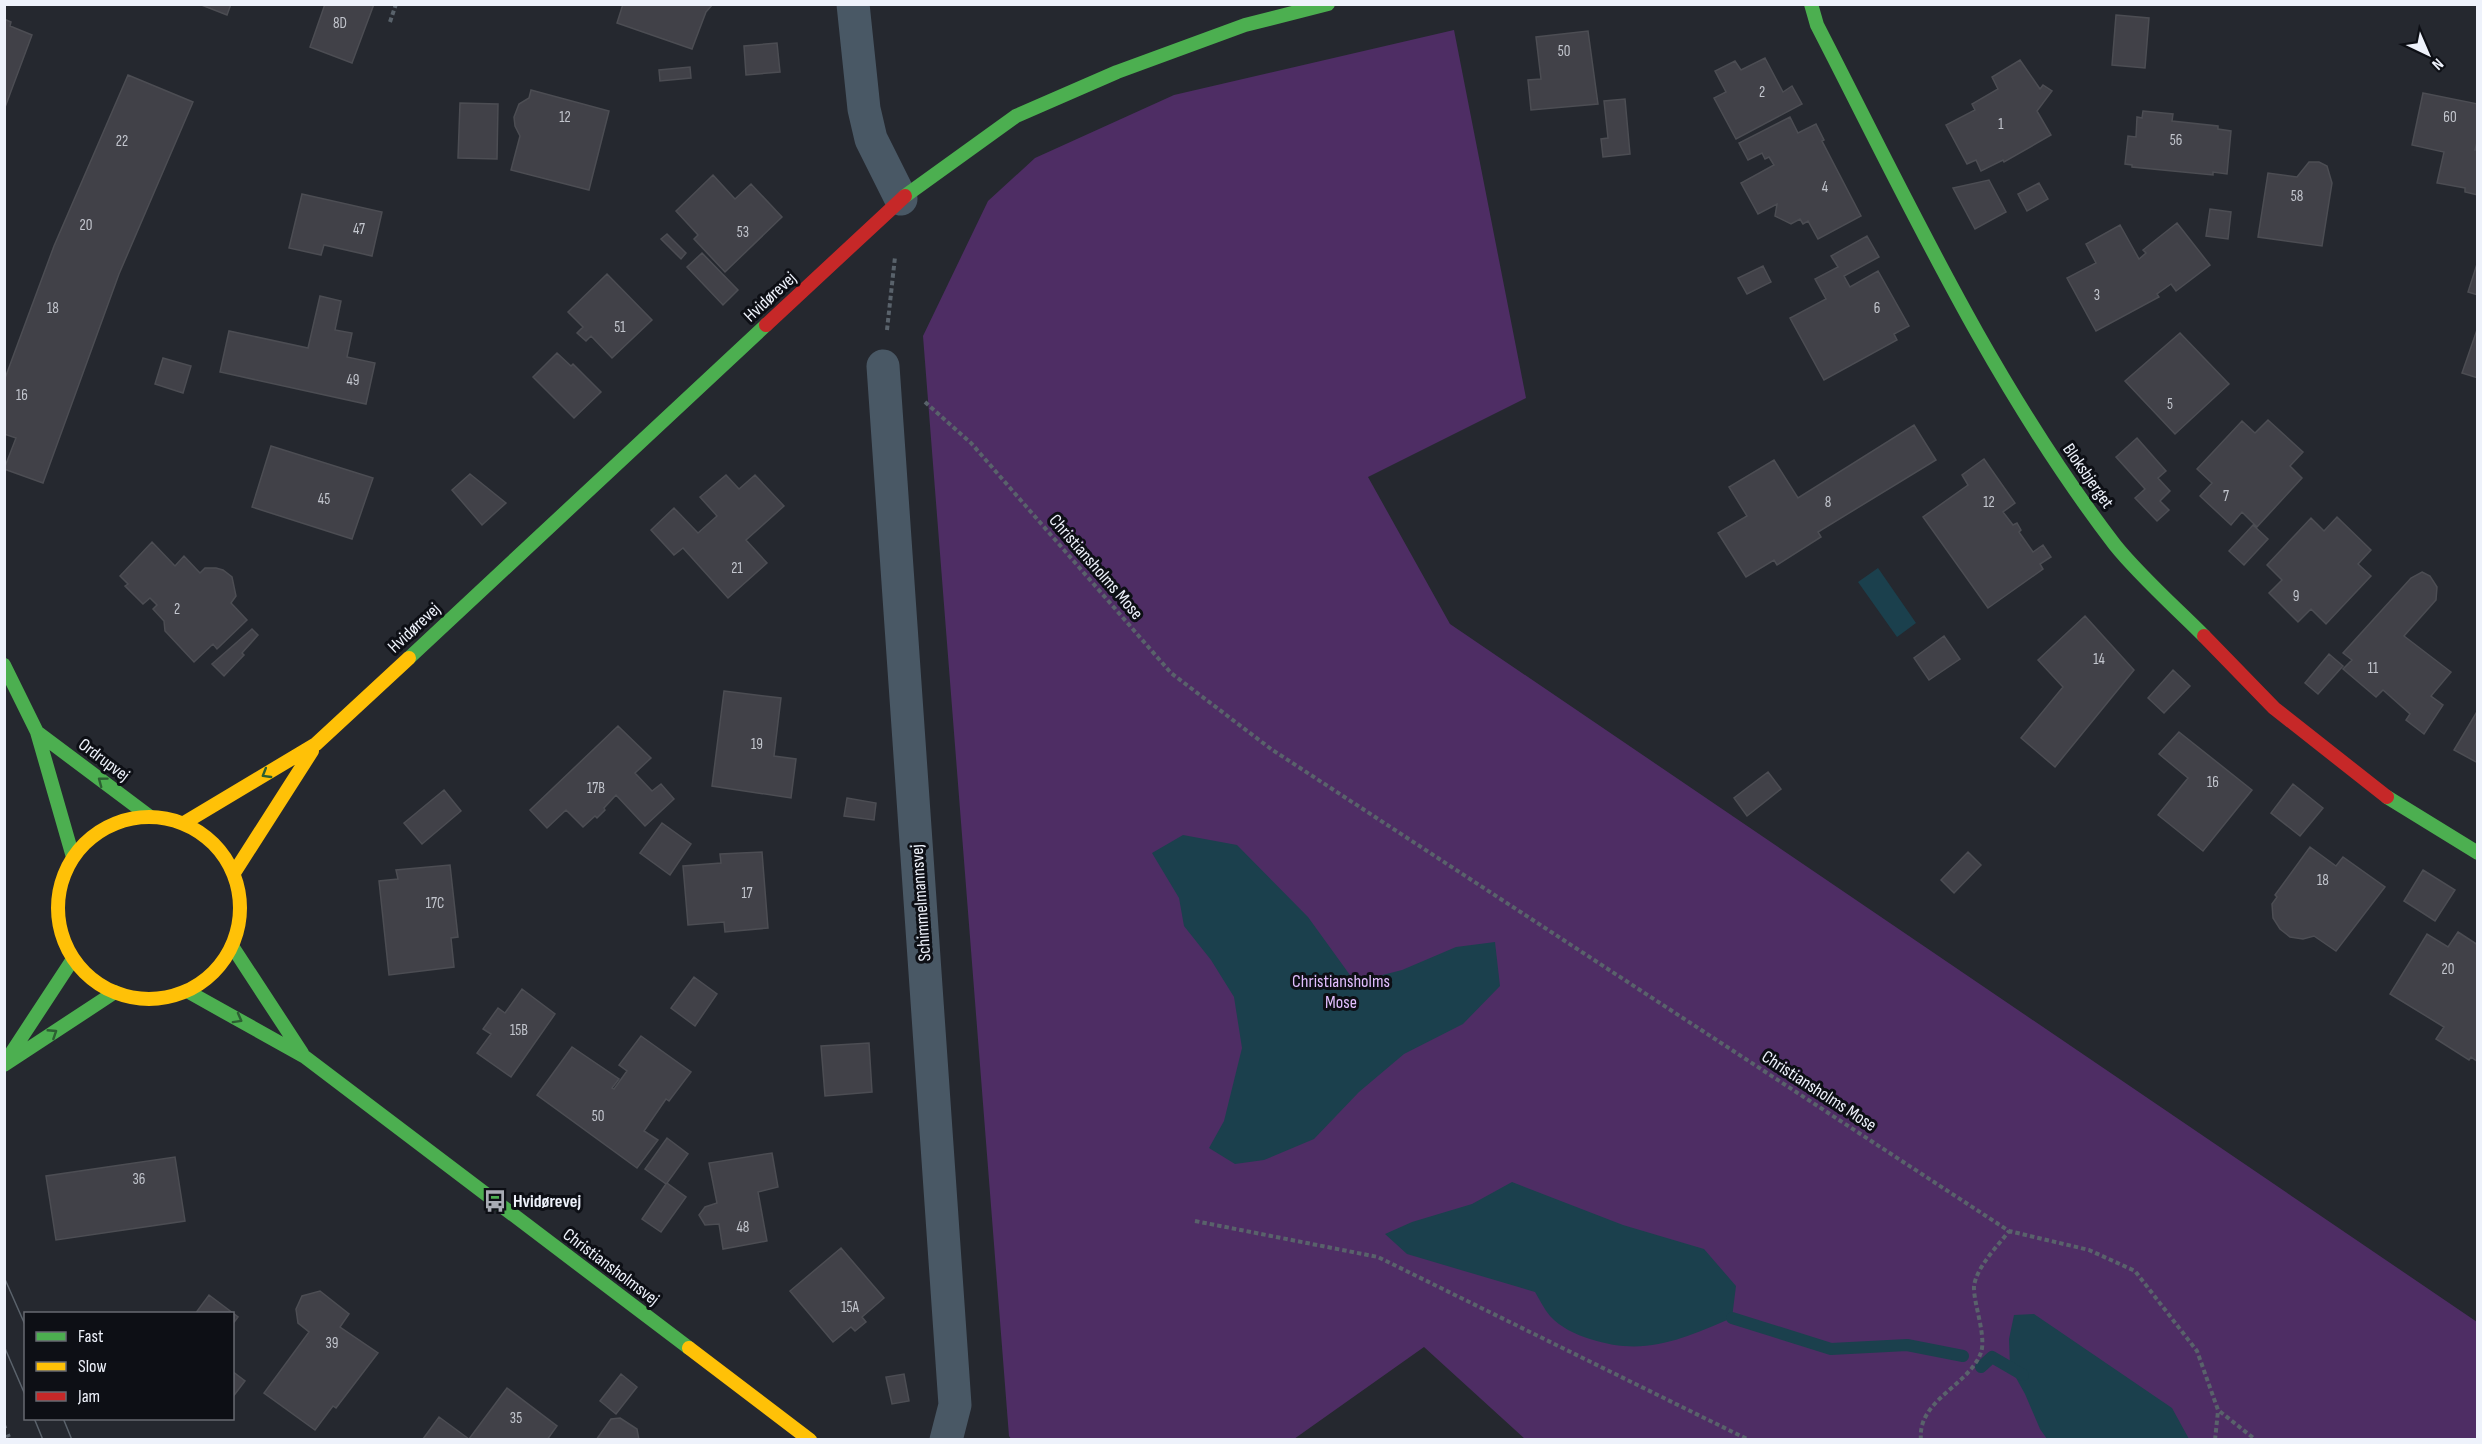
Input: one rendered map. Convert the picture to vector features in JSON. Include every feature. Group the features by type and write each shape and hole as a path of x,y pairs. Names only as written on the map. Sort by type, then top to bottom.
{"street":[{"path":"853,4 864,109 871,139 901,199"},
{"name":"Hvidørevej","path":"184,823 316,744 901,199 1016,116 1117,72 1245,25 1328,4"},
{"name":"Bloksbjerget","path":"1811,4 1817,25 1955,293 2053,459 2116,548 2274,708 2378,791 2478,854"},
{"name":"Schimmelmannsvej","path":"883,366 955,1405 946,1440"},
{"name":"Ordrupvej","path":"4,665 37,732 73,857"},
{"name":"Ordrupvej","path":"37,732 149,816"},
{"name":"Hvidørevej","path":"234,873 316,744"},
{"path":"149,816 184,823 205,835 222,852 234,873 240,903 238,926 232,946 205,980 187,991 159,998 138,999 115,992 92,979 73,959 59,928 57,911 62,878 73,857 93,835 118,821 149,816"},
{"name":"Christiansholmsvej","path":"232,946 305,1057"},
{"path":"4,1064 73,959"},
{"name":"Christiansholmsvej","path":"187,991 305,1057 810,1440"},
{"path":"4,1064 115,992"}],"path":[{"path":"390,22 396,4"},
{"path":"883,366 901,199"},
{"name":"Christiansholms Mose","path":"883,366 971,443 1171,673 1271,749 2009,1231 2089,1250 2135,1271 2197,1351 2218,1410"},
{"path":"1195,1221 1378,1257 1749,1440"},
{"path":"1921,1440 1925,1413 1969,1371 1981,1354 1979,1314 1974,1286 1981,1269 2009,1231"},
{"path":"2216,1440 2218,1410"},
{"path":"2218,1410 2256,1440"}],"green space":[{"name":"Christiansholms Mose","path":"1454,30 1526,398 1368,477 1450,624 2477,1322 2477,1439 1525,1439 1424,1347 1294,1439 1011,1439 923,336 988,201 1035,158 1174,95"}],"water":[{"path":"1878,568 1916,623 1897,637 1858,582"},
{"path":"1183,835 1237,845 1308,917 1355,982 1402,970 1456,947 1495,942 1500,986 1463,1024 1404,1054 1359,1092 1314,1139 1264,1160 1235,1164 1209,1148 1224,1121 1242,1048 1234,997 1211,960 1184,926 1179,898 1152,853"},
{"path":"1512,1182 1623,1225 1704,1249 1736,1286 1732,1318 1680,1339 1663,1343 1646,1346 1610,1344 1585,1337 1563,1327 1550,1316 1535,1292 1407,1254 1385,1234 1412,1222 1472,1204"},
{"path":"2034,1314 2172,1408 2189,1439 2047,1439 2010,1367 2009,1339 2014,1315"}],"building":[{"path":"199,4 231,4 227,15"},
{"path":"325,4 374,4 352,63 310,47"},
{"path":"623,4 713,4 706,12 692,49 617,23"},
{"path":"2116,15 2149,18 2145,68 2112,65"},
{"path":"4,19 11,22 10,26 32,35 4,110"},
{"path":"1588,31 1598,104 1531,110 1528,80 1541,79 1536,37"},
{"path":"777,43 780,72 746,75 744,46"},
{"path":"1765,58 1783,92 1792,86 1802,104 1736,139 1714,98 1726,92 1715,71 1735,61 1741,70"},
{"path":"2020,60 2040,89 2043,85 2052,91 2037,111 2051,135 2004,162 2003,160 1981,171 1976,160 1967,164 1946,125 1975,110 1972,104 1998,89 1992,77"},
{"path":"690,67 691,78 660,81 659,70"},
{"path":"128,75 193,102 119,274 43,483 4,469 16,438 4,434 4,381 54,246"},
{"path":"531,90 609,111 589,190 511,170 520,136 514,117 519,104 529,98"},
{"path":"2423,93 2478,104 2478,138 2475,150 2478,150 2478,195 2465,192 2465,188 2437,183 2444,152 2412,145"},
{"path":"1625,99 1630,154 1603,157 1601,139 1608,138 1604,101"},
{"path":"460,103 498,104 497,159 458,158"},
{"path":"2143,111 2173,114 2172,121 2218,126 2218,129 2231,131 2227,174 2213,172 2213,175 2132,167 2132,165 2125,164 2128,136 2136,137 2137,117 2142,118"},
{"path":"1790,117 1798,133 1816,124 1824,140 1822,141 1861,216 1818,239 1808,221 1803,224 1800,219 1791,224 1775,216 1777,204 1758,214 1741,183 1774,165 1769,157 1765,159 1762,153 1748,160 1739,143"},
{"path":"2309,162 2319,162 2327,166 2332,183 2322,246 2258,237 2268,173 2297,177"},
{"path":"713,175 735,199 751,184 782,217 725,272 694,239 698,235 676,211"},
{"path":"1989,180 2006,212 1975,229 1953,188"},
{"path":"2039,183 2048,199 2027,211 2018,194"},
{"path":"302,194 382,212 372,256 324,245 321,255 289,248"},
{"path":"2210,209 2231,212 2228,239 2206,236"},
{"path":"2177,223 2210,265 2176,291 2171,284 2157,294 2159,297 2096,331 2067,278 2096,263 2086,244 2120,225 2139,259 2146,253 2143,250"},
{"path":"667,234 686,253 681,259 661,239"},
{"path":"1867,236 1879,257 1844,276 1850,287 1878,271 1909,326 1894,334 1897,340 1824,380 1790,318 1826,299 1815,279 1838,267 1831,256"},
{"path":"702,253 738,290 723,305 687,267"},
{"path":"2478,261 2478,295 2468,292"},
{"path":"1763,266 1771,282 1747,294 1738,278"},
{"path":"607,274 652,320 612,358 591,336 586,341 577,333 583,327 568,312"},
{"path":"320,296 341,301 335,330 352,333 347,357 375,363 366,404 220,372 229,331 308,348"},
{"path":"2478,327 2478,378 2462,373"},
{"path":"2180,333 2229,384 2175,434 2125,381"},
{"path":"557,353 571,366 573,364 601,392 574,418 533,377"},
{"path":"163,358 191,366 183,393 155,384"},
{"path":"2268,420 2303,452 2290,466 2302,478 2257,527 2242,512 2231,525 2200,496 2212,483 2197,469 2242,421 2255,433"},
{"path":"1914,425 1936,460 1818,532 1821,537 1777,565 1774,560 1746,577 1718,533 1747,516 1729,487 1774,460 1798,498"},
{"path":"2137,438 2166,471 2158,478 2170,491 2160,501 2169,510 2157,521 2135,498 2145,489 2116,457"},
{"path":"271,446 373,478 352,539 252,507"},
{"path":"1984,459 2015,503 2003,512 2013,525 2017,523 2021,530 2019,532 2033,552 2043,545 2051,557 2040,564 2043,569 1988,608 1923,517 1968,485 1962,475"},
{"path":"470,474 506,503 482,525 452,490"},
{"path":"726,475 739,489 755,475 784,506 746,540 767,563 728,598 683,548 674,555 651,530 674,508 698,533 717,516 700,497"},
{"path":"2337,517 2371,550 2358,564 2371,576 2326,624 2311,609 2298,622 2269,593 2282,580 2267,565 2311,518 2324,531"},
{"path":"2253,525 2268,539 2244,565 2229,551"},
{"path":"152,542 175,566 184,556 200,573 205,568 216,568 232,577 236,596 231,603 247,620 217,649 213,644 194,662 165,631 164,621 153,609 157,605 150,598 143,604 125,586 128,584 120,576"},
{"path":"2422,572 2430,576 2437,587 2436,600 2404,636 2451,672 2431,696 2443,705 2424,734 2406,720 2410,714 2383,690 2376,697 2343,669 2352,660 2343,653 2411,578"},
{"path":"2085,616 2134,670 2055,767 2021,738 2063,687 2038,660"},
{"path":"252,629 258,635 242,653 244,655 224,676 212,664"},
{"path":"1944,636 1960,659 1929,680 1914,658"},
{"path":"2329,654 2343,666 2318,694 2305,683"},
{"path":"2173,670 2190,686 2164,713 2148,698"},
{"path":"724,691 781,698 774,756 796,759 791,798 712,786"},
{"path":"2478,710 2478,763 2454,750"},
{"path":"618,726 651,758 635,773 652,791 661,784 674,799 645,826 616,795 597,818 595,816 583,827 566,810 547,828 530,810"},
{"path":"2179,732 2252,790 2203,851 2158,815 2188,778 2159,754"},
{"path":"1768,772 1781,789 1747,816 1734,798"},
{"path":"2293,784 2323,808 2300,836 2271,813"},
{"path":"444,790 461,811 422,844 404,823"},
{"path":"847,798 876,803 874,820 844,816"},
{"path":"662,823 691,844 670,875 640,853"},
{"path":"2310,847 2336,866 2343,857 2385,887 2336,951 2314,936 2303,939 2290,937 2280,929 2273,918 2272,904 2277,897 2275,895"},
{"path":"762,852 768,928 725,932 724,922 688,925 683,866 721,863 720,854"},
{"path":"1968,852 1981,865 1954,893 1941,880"},
{"path":"450,865 458,937 451,938 454,967 389,975 379,881 398,879 396,870"},
{"path":"2423,870 2455,890 2435,921 2404,901"},
{"path":"2458,932 2478,945 2478,1062 2471,1057 2469,1060 2436,1039 2444,1027 2390,994 2427,934 2448,947"},
{"path":"694,977 717,994 695,1026 671,1008"},
{"path":"522,989 555,1014 511,1077 477,1053 491,1034 483,1029 498,1008 505,1013"},
{"path":"641,1036 691,1072 669,1101 666,1099 644,1131 658,1140 637,1168 537,1095 572,1047 619,1079 612,1088 614,1089 627,1071 619,1065"},
{"path":"869,1043 872,1092 825,1096 821,1046"},
{"path":"667,1138 688,1154 667,1183 686,1197 661,1232 642,1219 666,1184 645,1169"},
{"path":"772,1153 778,1187 758,1192 767,1241 723,1249 719,1224 705,1225 699,1215 705,1207 717,1203 709,1163"},
{"path":"175,1157 185,1221 56,1240 46,1176"},
{"path":"841,1248 884,1298 862,1317 866,1322 855,1331 851,1327 833,1342 790,1291"},
{"path":"320,1291 349,1314 340,1327 378,1353 336,1408 333,1406 315,1430 264,1393 309,1332 298,1323 296,1309 302,1296"},
{"path":"209,1295 231,1312 196,1312"},
{"path":"234,1373 245,1381 234,1395"},
{"path":"621,1374 637,1387 616,1414 600,1401"},
{"path":"904,1374 909,1401 892,1404 886,1377"},
{"path":"507,1388 557,1426 547,1440 423,1439 439,1417 469,1439"},
{"path":"620,1418 637,1429 639,1440 596,1440 611,1419"}],"waterway":[{"path":"1732,1318 1831,1349 1907,1345 1963,1356"},
{"path":"1981,1367 1992,1357 2023,1375"}],"tram line":[{"path":"4,1277 24,1322"},
{"path":"4,1346 24,1392"},
{"path":"35,1420 43,1440"},
{"path":"64,1420 72,1440"}],"railway":[{"path":"4,1426 10,1440"}],"traffic: fast":[{"path":"905,196 1016,116 1117,72 1245,25 1328,4"},
{"path":"1811,4 1817,25 1954,292 2030,422 2115,545 2146,580 2204,636"},
{"path":"409,658 766,325"},
{"path":"4,665 37,732 73,857"},
{"path":"37,732 149,816"},
{"path":"2387,797 2478,853"},
{"path":"232,946 302,1053"},
{"path":"10,1055 73,959"},
{"path":"187,991 305,1057 689,1348"},
{"path":"4,1065 115,992"}],"traffic: slow":[{"path":"184,823 316,744 409,658"},
{"path":"234,873 312,751"},
{"path":"149,817 184,824 200,832 213,844 225,857 233,873 240,908 233,943 225,959 213,972 200,984 184,992 149,999 114,992 98,984 85,972 73,959 65,943 58,908 65,873 73,857 85,844 98,832 114,824 149,817"},
{"path":"689,1348 810,1440"}],"traffic: jam":[{"path":"766,325 905,196"},
{"path":"2204,636 2274,708 2387,797"}],"place":[{"name":"Hvidørevej","path":"495,1201"}]}
